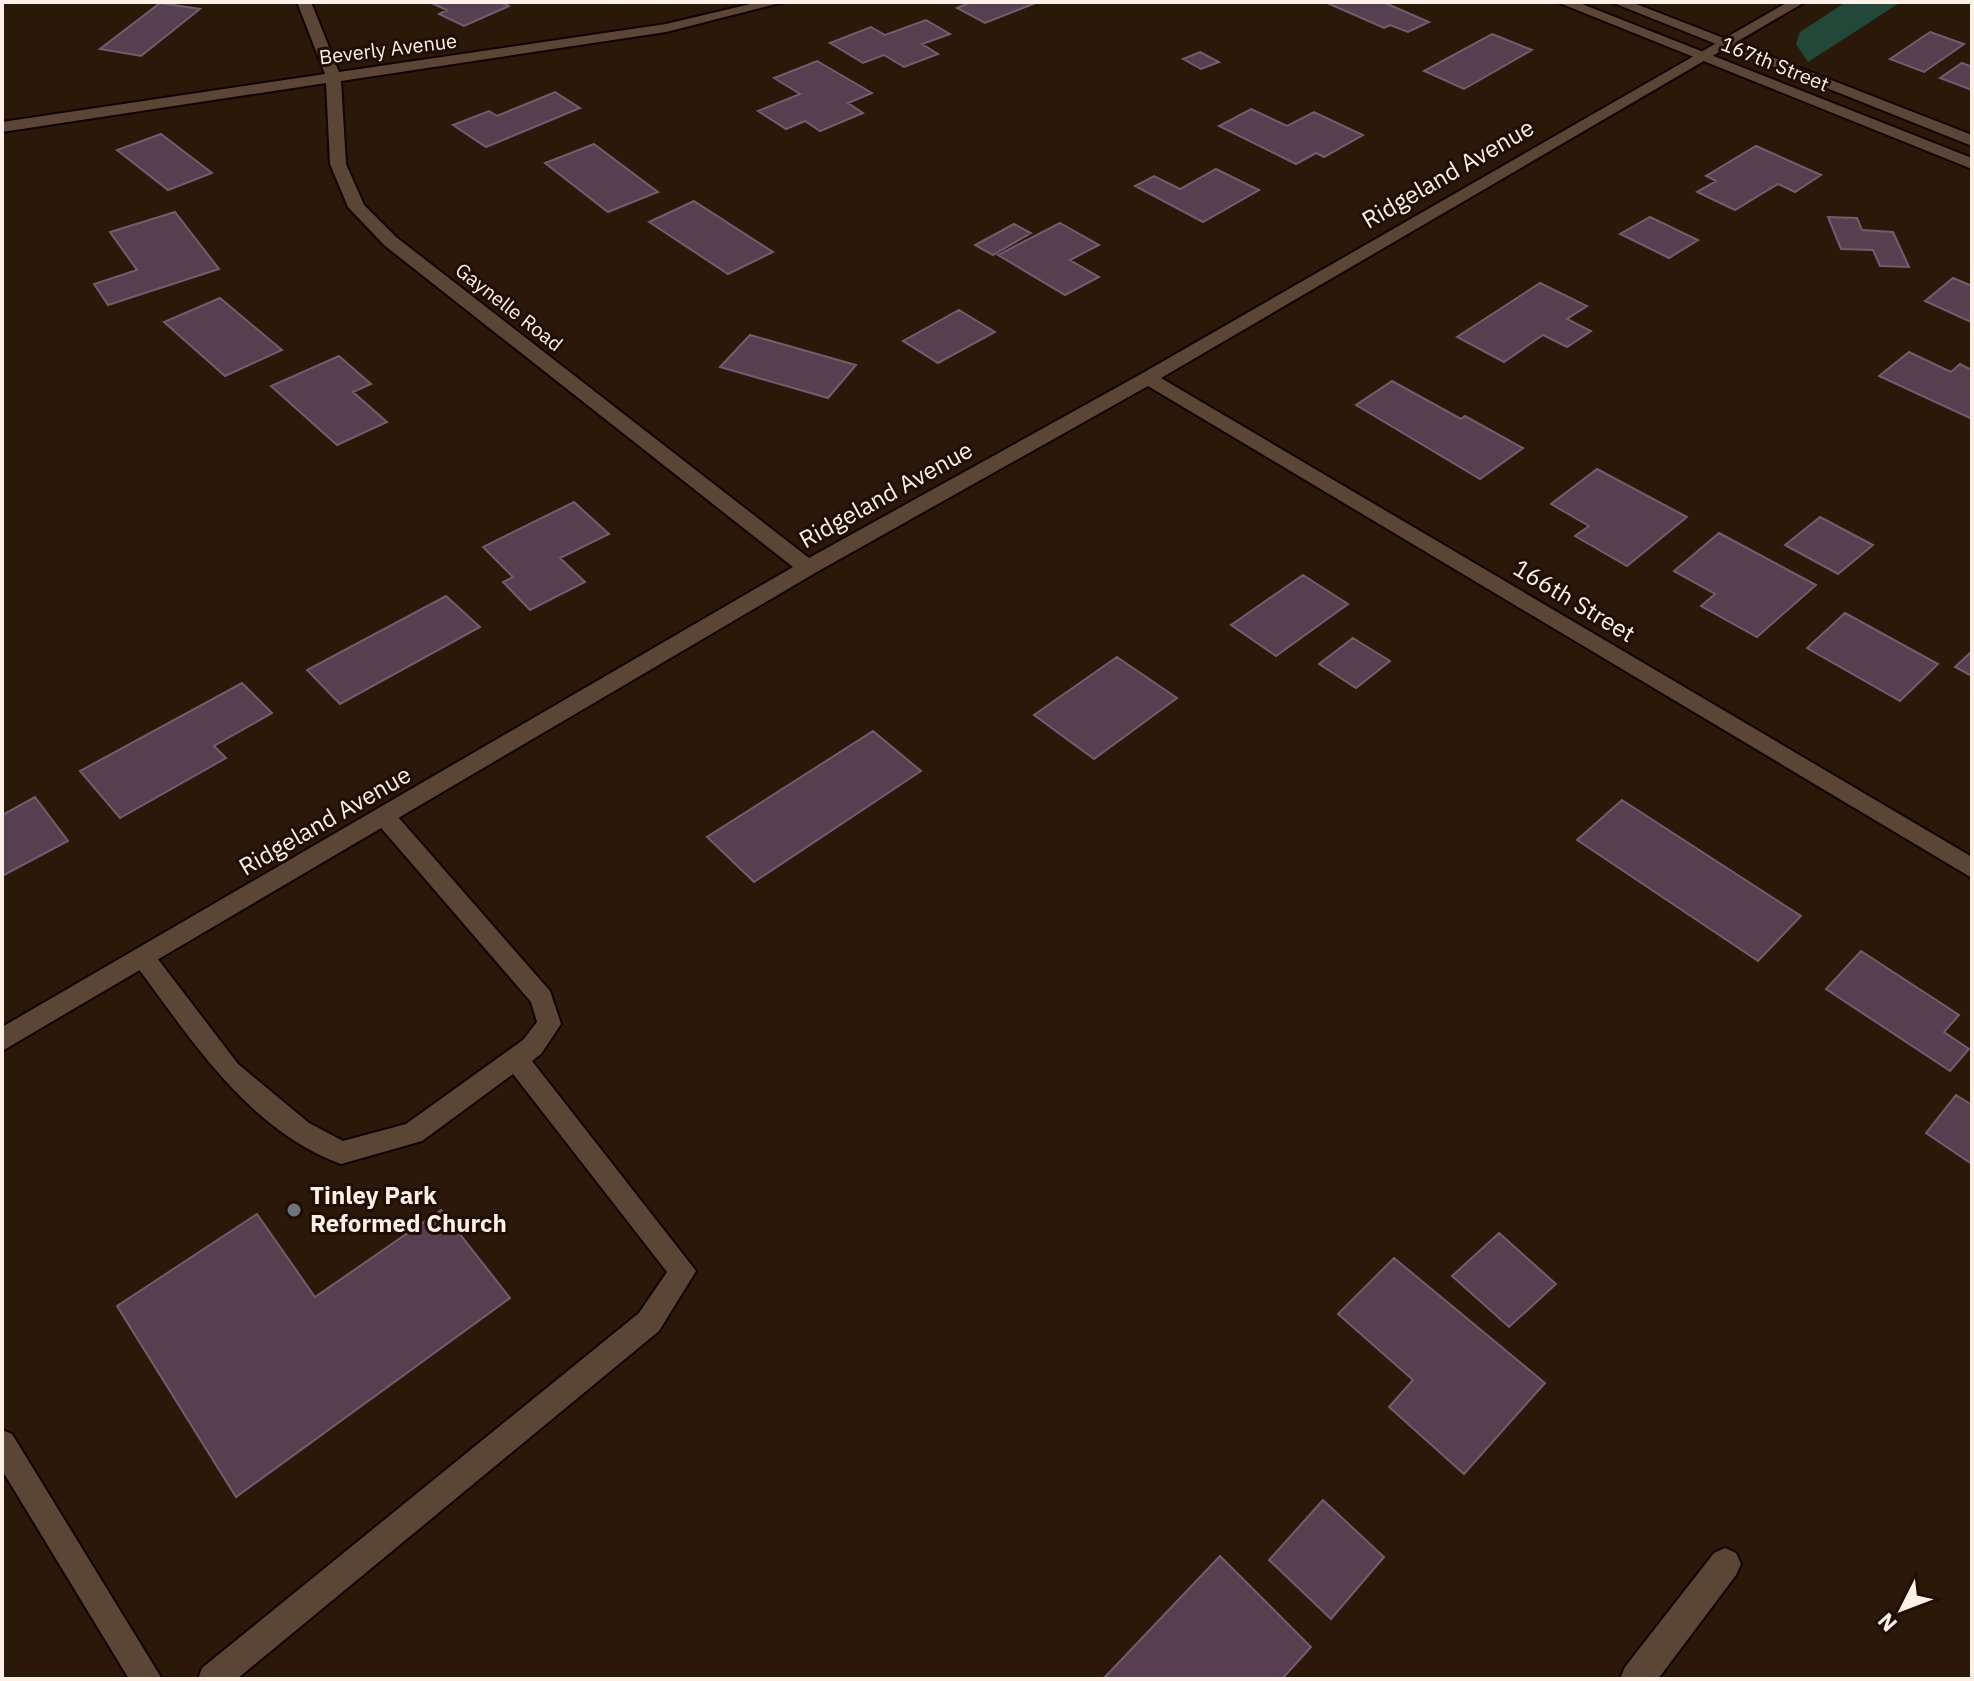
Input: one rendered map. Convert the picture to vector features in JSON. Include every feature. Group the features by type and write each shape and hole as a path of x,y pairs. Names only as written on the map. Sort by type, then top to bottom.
{"street":[{"name":"Gaynelle Road","path":"304,2 333,76 338,164 356,207 390,241 808,568"},
{"name":"Beverly Avenue","path":"2,127 666,28 777,2"},
{"name":"167th Street","path":"1564,2 1972,164"},
{"name":"167th Street","path":"1618,2 1972,141"},
{"name":"Ridgeland Avenue","path":"2,1040 808,568 1148,378 1798,2"},
{"name":"166th Street","path":"1148,378 1972,869"},
{"path":"1637,1679 1725,1564"}],"lane":[{"path":"143,957 229,1071 300,1131 341,1153 413,1133 532,1047 549,1024 542,998 384,816"},
{"path":"213,1679 649,1322 683,1271 516,1059"},
{"path":"2,1444 147,1679"}],"green space":[{"path":"1846,2 1901,2 1808,62 1796,44 1800,32"}],"building":[{"path":"429,2 501,2 509,6 464,26 439,14 447,10"},
{"path":"972,2 1038,2 985,23 957,8"},
{"path":"1325,2 1383,2 1429,22 1408,32 1390,25 1384,28"},
{"path":"160,3 200,9 141,56 100,49"},
{"path":"926,20 950,34 922,44 938,54 904,67 884,55 863,63 830,43 871,27 885,35"},
{"path":"1930,32 1964,44 1924,72 1890,59"},
{"path":"1492,34 1532,50 1464,89 1424,71"},
{"path":"1200,52 1219,62 1201,69 1183,59"},
{"path":"817,61 872,93 848,103 863,113 820,131 805,121 786,129 758,111 800,94 774,78"},
{"path":"1962,63 1972,67 1972,90 1940,78"},
{"path":"555,92 580,108 486,147 453,125 489,111 497,116"},
{"path":"1251,109 1287,126 1314,112 1363,135 1324,157 1316,153 1296,164 1219,126"},
{"path":"161,134 212,173 168,190 117,150"},
{"path":"594,144 658,192 608,212 545,163"},
{"path":"1756,146 1821,175 1795,192 1778,184 1735,210 1697,192 1716,181 1706,176"},
{"path":"1216,169 1259,190 1203,222 1135,186 1154,176 1180,189"},
{"path":"694,201 773,252 728,274 649,222"},
{"path":"175,212 219,269 108,305 94,284 137,270 110,232"},
{"path":"1650,217 1698,240 1669,258 1620,234"},
{"path":"1828,217 1857,218 1862,230 1893,232 1909,267 1880,266 1873,250 1841,249"},
{"path":"1060,223 1099,245 1070,260 1099,277 1065,295 998,255"},
{"path":"1014,224 1031,233 993,255 975,245"},
{"path":"1953,278 1972,286 1971,322 1925,301"},
{"path":"1540,283 1587,306 1567,319 1591,331 1567,347 1543,335 1504,362 1457,337"},
{"path":"220,298 282,350 225,376 164,322"},
{"path":"959,310 995,332 938,363 903,341"},
{"path":"750,335 856,365 828,398 720,367"},
{"path":"1909,352 1951,372 1960,364 1972,370 1972,419 1879,376"},
{"path":"339,356 371,384 353,392 387,422 337,445 271,386"},
{"path":"1392,381 1461,419 1465,416 1523,448 1480,479 1356,405"},
{"path":"1597,469 1687,517 1627,566 1575,536 1589,526 1551,504"},
{"path":"574,502 609,534 560,558 585,582 530,610 503,582 513,577 483,547"},
{"path":"1820,517 1873,545 1838,574 1785,545"},
{"path":"1719,533 1816,585 1757,637 1701,606 1715,594 1674,571"},
{"path":"1303,575 1348,604 1276,656 1231,625"},
{"path":"446,596 480,627 340,704 307,670"},
{"path":"1845,613 1938,664 1900,701 1807,648"},
{"path":"1353,638 1390,661 1356,688 1319,664"},
{"path":"1972,651 1972,676 1955,667"},
{"path":"1117,657 1177,698 1094,759 1034,715"},
{"path":"242,683 272,713 214,746 226,758 120,818 80,771"},
{"path":"873,731 921,771 754,882 707,837"},
{"path":"35,797 68,841 2,876 2,815"},
{"path":"1622,800 1801,916 1758,961 1577,840"},
{"path":"1861,951 1959,1015 1944,1032 1969,1049 1950,1071 1826,989"},
{"path":"1956,1095 1972,1105 1972,1164 1926,1133"},
{"path":"441,1210 510,1298 236,1497 117,1306 257,1214 315,1297"},
{"path":"1499,1233 1556,1284 1509,1327 1452,1276"},
{"path":"1394,1258 1545,1383 1464,1474 1389,1407 1413,1380 1338,1314"},
{"path":"1323,1500 1384,1557 1331,1619 1269,1560"},
{"path":"1220,1556 1311,1647 1282,1679 1103,1679"}],"place":[{"name":"Tinley Park Reformed Church","path":"294,1210"}]}
